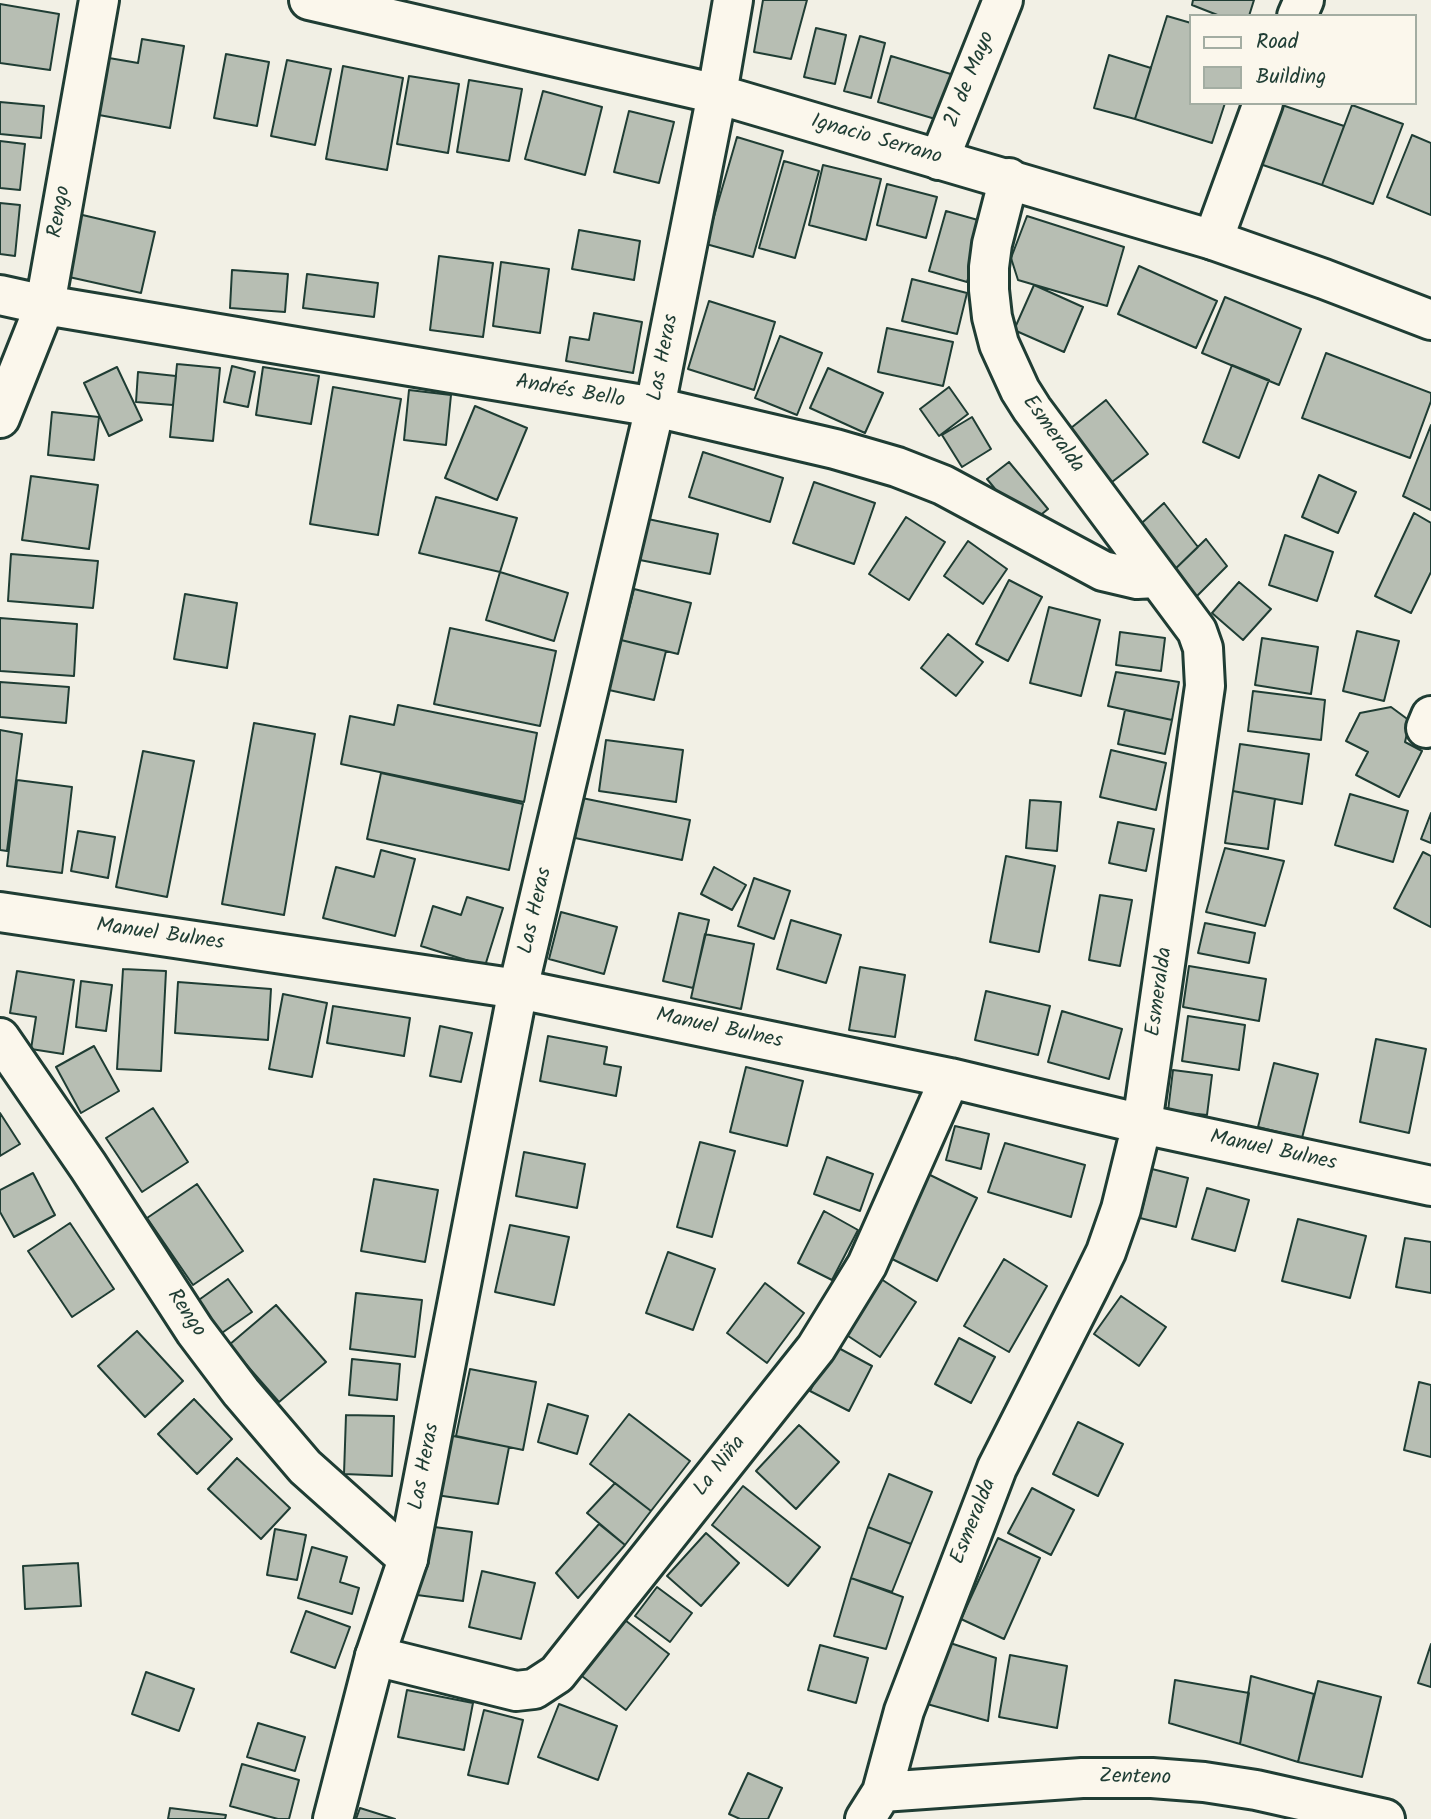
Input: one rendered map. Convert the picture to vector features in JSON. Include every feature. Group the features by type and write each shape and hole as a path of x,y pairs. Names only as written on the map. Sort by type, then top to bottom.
{"street":[{"name":"Rengo","path":"0,418 45,304 99,0"},
{"name":"Ignacio Serrano","path":"309,0 717,94 1213,240 1431,320"},
{"name":"Las Heras","path":"334,1819 375,1656 408,1559 518,989 655,407 733,0"},
{"name":"21 de Mayo","path":"939,160 1003,0"},
{"path":"1213,240 1262,105"},
{"name":"Esmeralda","path":"874,1806 904,1711 997,1468 1106,1252 1121,1209 1142,1124 1205,686 1206,667 1197,631 1026,399 999,344 992,317 989,267 992,244 1009,178"},
{"name":"Andrés Bello","path":"0,295 655,407 822,446 897,467 974,500 1103,572 1137,579 1156,578"},
{"name":"Manuel Bulnes","path":"0,912 518,989 950,1077 1142,1124 1431,1186"},
{"name":"Rengo","path":"0,1038 88,1166 195,1331 241,1392 305,1467 408,1559"},
{"name":"La Niña","path":"375,1656 516,1691 534,1689 557,1674 816,1348 867,1265 950,1077"},
{"name":"Zenteno","path":"874,1806 1082,1778 1152,1778 1256,1790 1385,1819"}],"building":[{"path":"763,0 807,0 791,59 754,52"},
{"path":"1193,0 1254,0 1250,14 1215,14 1192,5"},
{"path":"0,4 59,14 50,70 0,63"},
{"path":"1167,16 1190,23 1190,105 1224,105 1212,143 1135,119"},
{"path":"816,28 846,35 835,84 804,77"},
{"path":"860,36 885,43 871,98 844,91"},
{"path":"142,39 184,46 170,128 99,115 109,58 138,63"},
{"path":"226,54 269,62 257,126 214,118"},
{"path":"1109,55 1151,68 1135,119 1094,108"},
{"path":"891,56 954,75 942,121 878,102"},
{"path":"287,60 331,69 315,145 271,136"},
{"path":"343,66 403,78 387,170 326,159"},
{"path":"409,76 459,84 448,153 397,144"},
{"path":"469,80 522,89 509,161 457,152"},
{"path":"543,91 602,107 585,175 525,159"},
{"path":"0,102 44,106 41,138 0,134"},
{"path":"1279,105 1344,126 1322,185 1257,163"},
{"path":"1352,105 1403,124 1373,204 1322,185"},
{"path":"629,111 674,122 659,183 614,172"},
{"path":"1412,135 1431,143 1431,215 1387,197"},
{"path":"737,137 783,151 753,257 706,244"},
{"path":"0,141 25,144 20,190 0,188"},
{"path":"784,161 819,171 795,258 759,248"},
{"path":"823,165 881,179 866,240 809,225"},
{"path":"887,184 937,197 926,238 877,225"},
{"path":"0,203 20,205 15,256 0,254"},
{"path":"946,211 985,222 967,282 929,271"},
{"path":"74,213 155,232 141,293 60,275"},
{"path":"1027,216 1124,247 1107,306 1018,280 1011,258"},
{"path":"579,230 640,241 634,280 572,269"},
{"path":"439,256 493,263 483,337 430,330"},
{"path":"501,262 549,269 540,333 493,326"},
{"path":"1139,266 1217,301 1196,348 1118,314"},
{"path":"232,270 288,274 285,312 230,308"},
{"path":"307,274 378,283 374,317 303,308"},
{"path":"912,279 967,293 957,334 902,321"},
{"path":"1034,285 1083,307 1064,352 1014,330"},
{"path":"1225,297 1301,329 1279,385 1202,353"},
{"path":"709,301 775,322 754,390 688,369"},
{"path":"594,313 642,322 633,373 566,361 570,337 589,340"},
{"path":"887,328 953,342 943,386 878,372"},
{"path":"780,336 822,353 797,415 755,398"},
{"path":"1326,353 1431,393 1431,401 1410,458 1302,418"},
{"path":"177,364 220,368 213,441 170,437"},
{"path":"1232,365 1269,380 1239,458 1203,442"},
{"path":"232,366 255,372 248,407 224,402"},
{"path":"117,367 142,420 109,436 84,383"},
{"path":"263,367 319,376 311,424 256,415"},
{"path":"828,368 883,393 865,433 810,408"},
{"path":"138,372 176,376 173,405 136,402"},
{"path":"333,387 401,399 378,535 310,524"},
{"path":"949,387 968,414 939,436 920,409"},
{"path":"409,390 451,395 446,445 404,440"},
{"path":"1106,400 1148,454 1103,489 1061,436"},
{"path":"475,406 527,428 497,500 445,478"},
{"path":"52,412 99,417 94,460 48,455"},
{"path":"972,417 991,449 962,467 942,435"},
{"path":"1431,425 1431,510 1403,496"},
{"path":"703,452 783,478 770,522 689,497"},
{"path":"1009,462 1048,509 1026,527 987,479"},
{"path":"1319,475 1356,492 1338,533 1302,517"},
{"path":"31,476 98,485 89,549 22,540"},
{"path":"814,482 875,503 854,564 793,543"},
{"path":"436,497 517,518 500,572 419,553"},
{"path":"1164,503 1198,547 1171,573 1134,530"},
{"path":"1414,513 1431,523 1431,572 1411,613 1375,596"},
{"path":"906,517 945,542 909,600 869,574"},
{"path":"648,519 718,534 710,574 640,560"},
{"path":"1285,535 1333,552 1317,601 1269,585"},
{"path":"1206,539 1227,566 1196,597 1171,573"},
{"path":"968,541 1007,569 983,604 944,576"},
{"path":"11,554 98,561 93,608 8,601"},
{"path":"500,572 568,593 554,641 486,620"},
{"path":"1009,580 1042,597 1008,661 976,644"},
{"path":"1239,582 1271,609 1243,640 1212,613"},
{"path":"634,589 691,603 678,654 621,640"},
{"path":"185,594 237,603 227,668 174,659"},
{"path":"1049,607 1100,620 1081,696 1030,683"},
{"path":"0,618 77,624 74,676 0,671"},
{"path":"450,628 556,651 540,726 434,704"},
{"path":"1357,631 1399,641 1384,701 1343,691"},
{"path":"1120,632 1165,638 1161,671 1116,665"},
{"path":"948,634 983,662 956,696 921,668"},
{"path":"1262,638 1318,647 1311,694 1255,685"},
{"path":"621,640 666,651 654,700 609,690"},
{"path":"1116,672 1179,682 1172,720 1108,706"},
{"path":"0,682 69,687 66,723 0,717"},
{"path":"1253,691 1325,700 1321,740 1248,731"},
{"path":"398,705 537,733 524,802 341,764 350,716 394,725"},
{"path":"1391,707 1410,721 1405,742 1422,751 1399,797 1356,775 1368,752 1346,741 1360,713"},
{"path":"1125,710 1172,720 1165,754 1118,744"},
{"path":"254,723 315,734 284,915 222,904"},
{"path":"0,730 22,734 7,851 0,850"},
{"path":"606,740 683,750 676,802 599,791"},
{"path":"1240,744 1309,754 1302,804 1233,791"},
{"path":"1111,750 1166,763 1156,810 1100,797"},
{"path":"143,751 194,761 167,897 116,887"},
{"path":"381,773 523,804 509,870 367,839"},
{"path":"17,780 72,787 62,873 7,866"},
{"path":"1233,791 1275,799 1268,849 1225,843"},
{"path":"1350,794 1408,811 1393,862 1335,845"},
{"path":"582,798 690,820 682,860 575,838"},
{"path":"1030,800 1061,802 1057,851 1026,848"},
{"path":"1431,813 1431,843 1421,839"},
{"path":"1118,822 1154,829 1146,871 1109,863"},
{"path":"78,831 115,837 108,878 71,871"},
{"path":"1225,848 1284,861 1265,926 1206,912"},
{"path":"381,850 415,859 395,936 323,918 336,867 374,877"},
{"path":"1423,852 1431,856 1431,927 1394,908"},
{"path":"1006,856 1055,866 1039,952 990,942"},
{"path":"714,867 746,885 732,910 701,894"},
{"path":"754,878 790,891 774,939 738,926"},
{"path":"1100,895 1132,900 1120,966 1089,960"},
{"path":"467,897 503,908 485,966 421,946 433,906 461,915"},
{"path":"561,912 617,927 604,974 549,959"},
{"path":"679,913 709,920 693,988 663,981"},
{"path":"791,920 841,935 826,983 777,969"},
{"path":"1205,923 1255,933 1249,963 1198,953"},
{"path":"705,934 754,944 741,1009 691,998"},
{"path":"1189,966 1266,979 1259,1021 1183,1007"},
{"path":"860,967 905,975 895,1037 849,1030"},
{"path":"123,969 166,971 161,1071 117,1069"},
{"path":"17,971 74,980 63,1054 31,1049 36,1017 10,1013"},
{"path":"81,981 112,985 106,1031 76,1027"},
{"path":"178,982 271,989 268,1040 175,1033"},
{"path":"986,991 1050,1006 1038,1055 975,1040"},
{"path":"283,994 327,1003 312,1077 269,1069"},
{"path":"333,1006 410,1018 404,1056 327,1043"},
{"path":"1062,1011 1122,1029 1109,1079 1048,1062"},
{"path":"1188,1016 1245,1025 1239,1070 1182,1061"},
{"path":"440,1026 472,1033 461,1082 430,1076"},
{"path":"548,1036 607,1047 604,1064 621,1067 616,1096 540,1081"},
{"path":"1376,1039 1426,1049 1409,1133 1360,1122"},
{"path":"94,1046 119,1091 81,1113 56,1067"},
{"path":"1274,1063 1318,1074 1302,1138 1258,1127"},
{"path":"746,1067 803,1081 787,1146 730,1132"},
{"path":"1173,1070 1212,1075 1207,1115 1168,1111"},
{"path":"153,1108 188,1162 142,1192 106,1138"},
{"path":"0,1113 20,1144 0,1156"},
{"path":"955,1126 989,1134 981,1169 946,1160"},
{"path":"700,1142 735,1151 712,1237 677,1227"},
{"path":"1005,1143 1085,1165 1071,1217 988,1192"},
{"path":"524,1152 585,1164 577,1208 516,1196"},
{"path":"827,1157 873,1174 860,1211 814,1194"},
{"path":"1152,1169 1188,1178 1176,1227 1140,1218"},
{"path":"33,1173 55,1215 14,1237 0,1212 0,1190"},
{"path":"926,1173 977,1198 937,1281 886,1256"},
{"path":"374,1179 438,1190 425,1262 361,1251"},
{"path":"197,1184 243,1251 193,1285 147,1218"},
{"path":"1207,1188 1249,1200 1235,1251 1192,1239"},
{"path":"824,1211 858,1230 832,1280 798,1263"},
{"path":"1298,1219 1366,1236 1350,1298 1282,1281"},
{"path":"70,1223 114,1289 72,1317 28,1251"},
{"path":"510,1225 569,1237 554,1305 495,1292"},
{"path":"1405,1238 1431,1242 1431,1293 1396,1287"},
{"path":"668,1252 715,1269 693,1330 646,1313"},
{"path":"1004,1259 1047,1286 1009,1352 964,1326"},
{"path":"875,1275 916,1302 880,1357 839,1330"},
{"path":"228,1279 252,1312 219,1335 196,1302"},
{"path":"765,1283 804,1313 767,1363 727,1333"},
{"path":"356,1293 422,1300 415,1357 350,1349"},
{"path":"1121,1296 1166,1327 1139,1366 1094,1334"},
{"path":"276,1305 326,1362 279,1402 229,1345"},
{"path":"137,1331 183,1381 145,1417 98,1366"},
{"path":"959,1338 995,1357 971,1403 935,1384"},
{"path":"833,1345 872,1366 849,1411 810,1391"},
{"path":"352,1359 400,1364 397,1400 349,1395"},
{"path":"470,1369 536,1382 523,1450 456,1436"},
{"path":"1419,1382 1431,1385 1431,1457 1404,1450"},
{"path":"194,1399 232,1439 197,1474 158,1434"},
{"path":"548,1404 588,1416 577,1454 538,1442"},
{"path":"629,1414 690,1461 651,1511 590,1464"},
{"path":"346,1415 394,1416 392,1476 344,1474"},
{"path":"1078,1422 1123,1444 1098,1496 1053,1474"},
{"path":"799,1425 839,1462 796,1509 756,1471"},
{"path":"448,1435 509,1447 498,1504 436,1495"},
{"path":"237,1458 290,1508 261,1539 208,1489"},
{"path":"889,1474 932,1492 911,1544 868,1527"},
{"path":"615,1483 651,1511 625,1545 587,1513"},
{"path":"743,1486 820,1547 788,1586 712,1525"},
{"path":"1032,1488 1074,1510 1051,1555 1008,1533"},
{"path":"599,1524 625,1545 578,1598 556,1573"},
{"path":"427,1526 472,1532 463,1601 417,1595"},
{"path":"868,1527 911,1544 892,1592 851,1578"},
{"path":"275,1529 306,1535 297,1580 267,1575"},
{"path":"706,1533 739,1563 701,1606 667,1576"},
{"path":"998,1538 1040,1558 1004,1639 961,1619"},
{"path":"312,1547 347,1557 340,1582 359,1588 352,1614 298,1598"},
{"path":"78,1563 81,1606 25,1609 23,1566"},
{"path":"482,1571 535,1583 521,1639 469,1627"},
{"path":"851,1578 903,1597 886,1649 834,1636"},
{"path":"657,1587 692,1613 670,1642 635,1616"},
{"path":"306,1611 350,1627 335,1668 291,1652"},
{"path":"621,1617 669,1654 626,1710 578,1673"},
{"path":"944,1641 996,1658 988,1721 927,1704"},
{"path":"1431,1644 1431,1687 1418,1683"},
{"path":"820,1645 868,1658 856,1703 808,1690"},
{"path":"1010,1655 1067,1666 1057,1728 999,1717"},
{"path":"146,1672 194,1689 179,1731 132,1714"},
{"path":"1251,1676 1314,1694 1298,1762 1240,1744"},
{"path":"1175,1680 1249,1693 1240,1744 1169,1723"},
{"path":"1318,1681 1381,1697 1362,1777 1298,1762"},
{"path":"407,1690 473,1703 464,1750 398,1737"},
{"path":"559,1704 617,1726 598,1780 538,1757"},
{"path":"484,1710 523,1720 508,1784 468,1775"},
{"path":"258,1723 305,1737 295,1771 247,1757"},
{"path":"242,1764 299,1780 289,1819 278,1819 230,1806"},
{"path":"748,1773 782,1788 768,1819 740,1819 729,1814"},
{"path":"170,1808 226,1815 225,1819 168,1819"},
{"path":"360,1808 395,1819 356,1819"}]}
